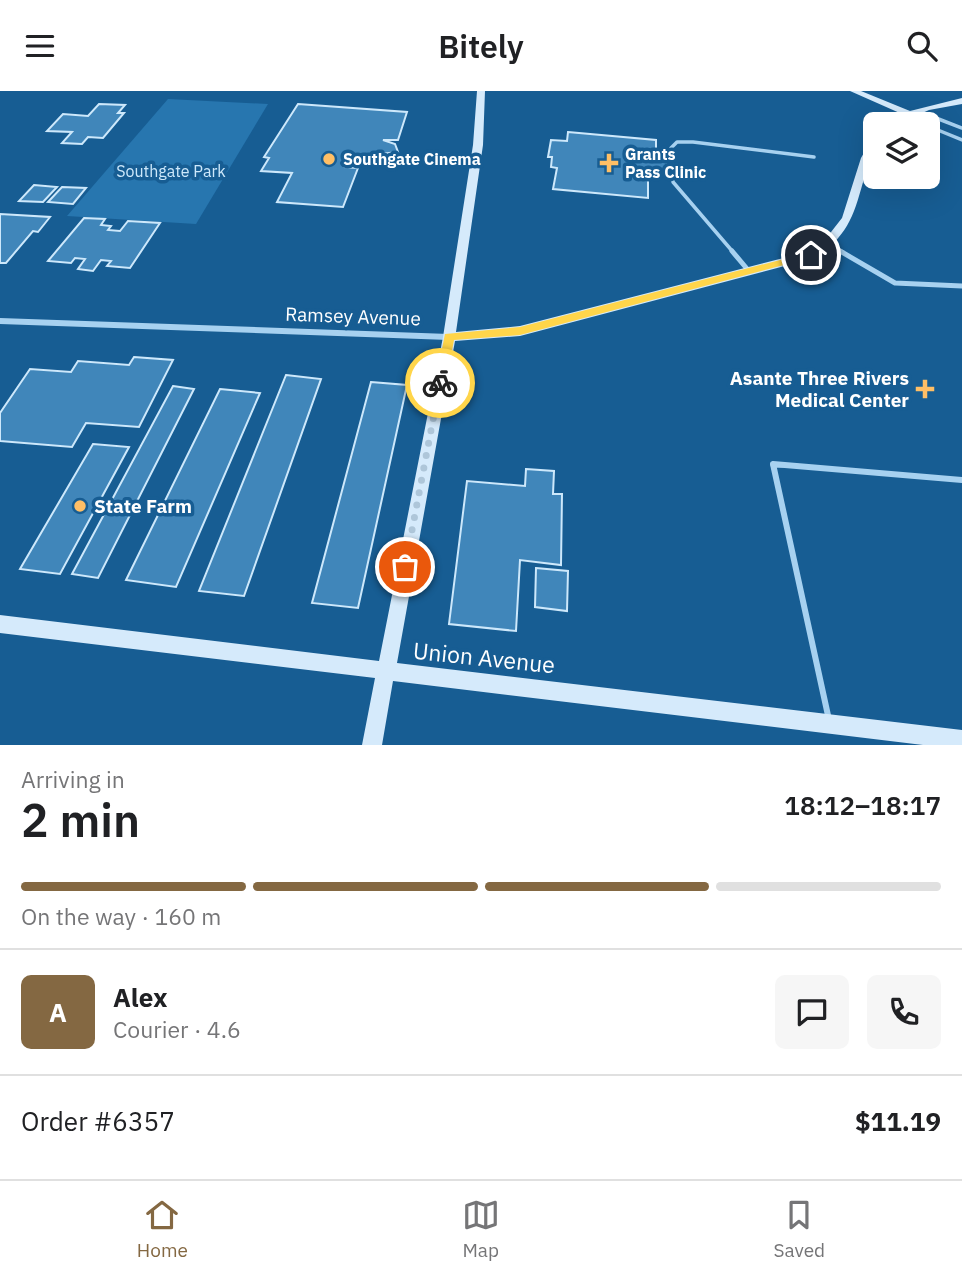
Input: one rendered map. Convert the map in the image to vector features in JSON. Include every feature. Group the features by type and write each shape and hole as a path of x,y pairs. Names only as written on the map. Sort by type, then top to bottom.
{"street":[{"path":"372,745 449,337 478,145 481,91"},
{"path":"854,91 904,112"},
{"path":"917,112 962,101"},
{"path":"830,245 849,221 863,167"},
{"name":"Ramsey Avenue","path":"0,321 449,337 520,331 811,255 830,245"},
{"name":"Union Avenue","path":"0,624 962,740"}],"lane":[{"path":"940,120 962,128"},
{"path":"940,131 962,140"},
{"path":"748,270 673,182 671,148 677,142 693,142 814,157"},
{"path":"830,245 895,283 962,286"},
{"path":"831,726 773,464 962,480"}],"green space":[{"name":"Southgate Park","path":"168,99 268,104 196,224 67,216"}],"building":[{"path":"99,104 125,105 118,113 124,113 103,138 88,137 82,144 62,143 72,132 47,131 63,114 88,116"},
{"path":"298,104 407,112 398,140 383,140 395,144 398,152 381,154 377,160 370,162 355,158 348,161 345,167 358,168 343,207 277,202 292,173 261,171 269,158 264,157"},
{"name":"Grants Pass Clinic","path":"568,132 656,140 656,156 649,155 649,159 667,161 668,170 655,169 655,178 648,177 648,198 553,189 557,168 551,167 552,157 548,157 551,140 567,141"},
{"path":"34,185 57,187 43,202 19,201"},
{"path":"62,187 86,188 73,204 48,202"},
{"path":"0,214 50,217 38,232 33,231 6,263 0,263"},
{"path":"84,218 105,219 101,225 111,226 108,230 120,231 128,221 160,223 130,268 107,266 111,261 101,260 93,271 78,269 85,259 75,258 71,263 48,261"},
{"path":"134,357 173,360 139,427 86,423 72,447 0,441 0,413 30,369 71,372 78,361 129,365"},
{"path":"286,375 321,379 244,596 199,591"},
{"path":"371,382 407,385 358,608 312,603"},
{"path":"173,386 194,389 98,578 72,574"},
{"path":"220,389 260,393 176,587 126,580"},
{"path":"93,444 129,447 60,574 20,569"},
{"path":"526,469 554,471 553,494 562,494 561,565 520,560 516,631 449,624 467,481 525,486"},
{"path":"536,568 568,571 567,611 535,607"}],"way so far":[{"path":"405,567 440,383"}],"place":[{"name":"Southgate Cinema","path":"329,159"},
{"name":"Grants Pass Clinic","path":"609,163"},
{"name":"Asante Three Rivers Medical Center","path":"925,389"},
{"name":"State Farm","path":"80,506"}],"route":[{"path":"440,383 449,337 520,331 811,255"}]}
